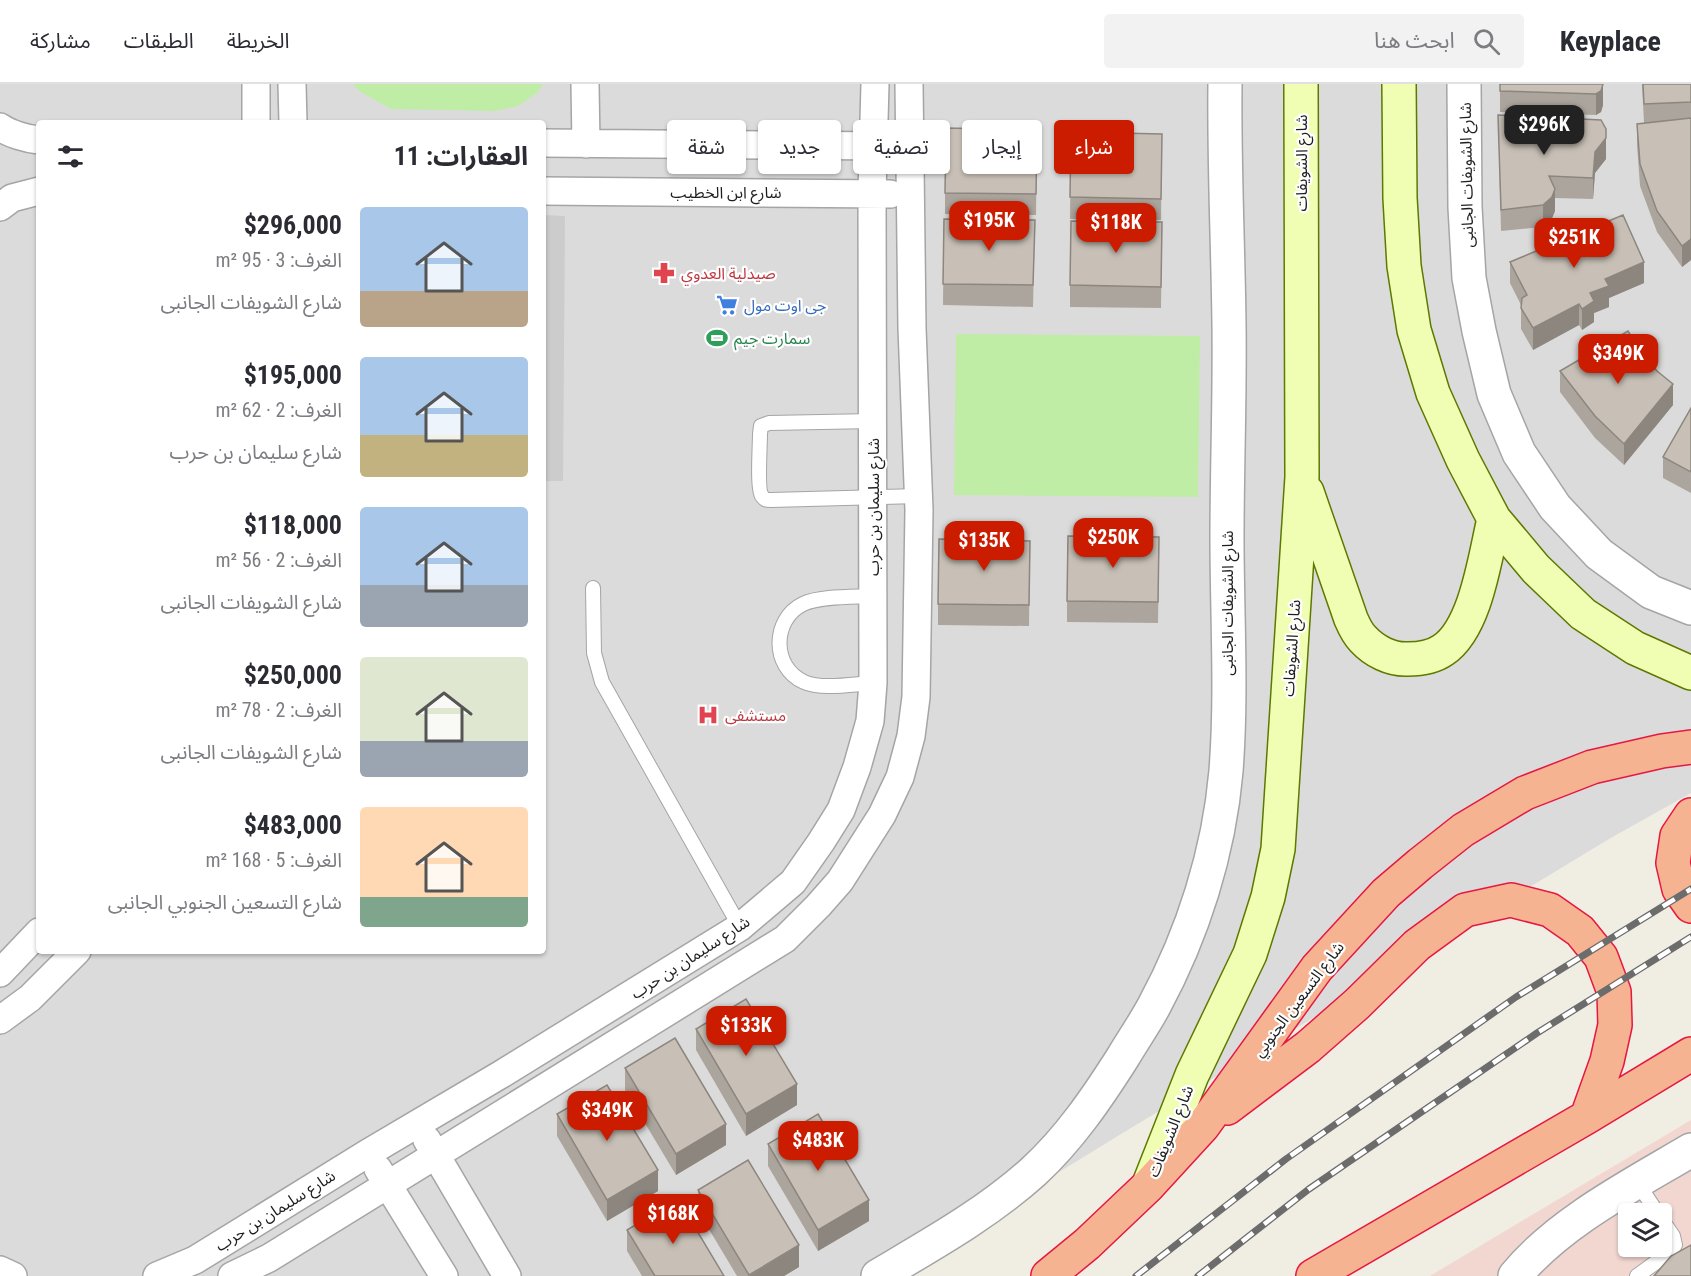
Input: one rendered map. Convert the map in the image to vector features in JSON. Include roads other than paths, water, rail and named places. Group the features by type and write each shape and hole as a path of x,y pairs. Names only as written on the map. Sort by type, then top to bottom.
{"highway":[{"name":"شارع التسعين الجنوبي","path":"1048,1276 1087,1244 1147,1187 1203,1126 1317,968 1386,893 1420,864 1463,830 1525,793 1592,767 1662,751 1691,747"},
{"path":"1691,815 1677,836 1672,863 1679,889 1691,906"},
{"path":"1203,1126 1308,1047 1357,1004 1417,945 1465,910 1511,900 1550,910 1580,931 1601,957 1614,992 1615,1025 1607,1061 1587,1117"},
{"path":"1313,1276 1691,1054"}],"main road":[{"name":"شارع الشويفات","path":"1147,1187 1192,1075 1250,954 1268,897 1278,849 1302,477 1301,84"},
{"path":"1399,84 1400,198 1404,266 1414,330 1433,393 1463,460 1494,519 1536,569 1583,614 1635,648 1691,674"},
{"path":"1302,477 1351,620 1362,638 1379,652 1400,659 1422,658 1442,651 1459,635 1475,596 1494,519"}],"street":[{"path":"256,84 256,120"},
{"path":"292,84 293,120"},
{"path":"585,84 586,144"},
{"name":"شارع سليمان بن حرب","path":"874,120 875,84"},
{"name":"شارع سليمان بن حرب","path":"909,84 909,120"},
{"name":"شارع الشويفات الجانبى","path":"878,1276 952,1233 996,1203 1035,1170 1070,1134 1100,1094 1153,1008 1175,964 1208,871 1219,822 1226,773 1228,724 1229,327 1225,84"},
{"name":"شارع الشويفات الجانبى","path":"1464,84 1465,207 1469,278 1494,394 1519,453 1555,507 1599,554 1651,592 1691,608"},
{"path":"0,127 36,140"},
{"path":"546,143 853,146"},
{"name":"شارع سليمان بن حرب","path":"158,1276 195,1260 740,927 793,882 821,842 841,810 857,767 870,721 873,683 872,174"},
{"name":"شارع سليمان بن حرب","path":"232,1276 269,1258 785,939 840,880 882,814 900,777 911,736 916,697 919,496 909,174"},
{"name":"شارع ابن الخطيب","path":"546,191 909,194"},
{"path":"0,207 12,198 36,192"},
{"path":"0,973 36,935"},
{"path":"0,1020 30,998 75,954"},
{"path":"418,1124 507,1276"},
{"path":"1515,1276 1524,1264 1578,1220 1691,1150"},
{"path":"368,1153 444,1276"},
{"path":"0,1270 13,1276"}],"lane":[{"path":"874,421 769,423 761,426 760,492 766,500 919,496"},
{"path":"593,588 594,653 602,682 740,927"},
{"path":"872,596 804,603 790,613 781,627 778,643 782,659 790,673 804,682 820,685 873,683"},
{"path":"1637,1182 1651,1203"},
{"path":"1637,1276 1663,1257"}],"railway":[{"path":"1136,1276 1286,1159 1516,997 1691,889"},
{"path":"1198,1276 1309,1189 1537,1033 1691,937"}],"place":[{"name":"صيدلية العدوي","path":"664,273"},
{"name":"جى اوت مول","path":"727,305"},
{"name":"سمارت جيم","path":"717,338"},
{"name":"مستشفى","path":"708,715"}]}
